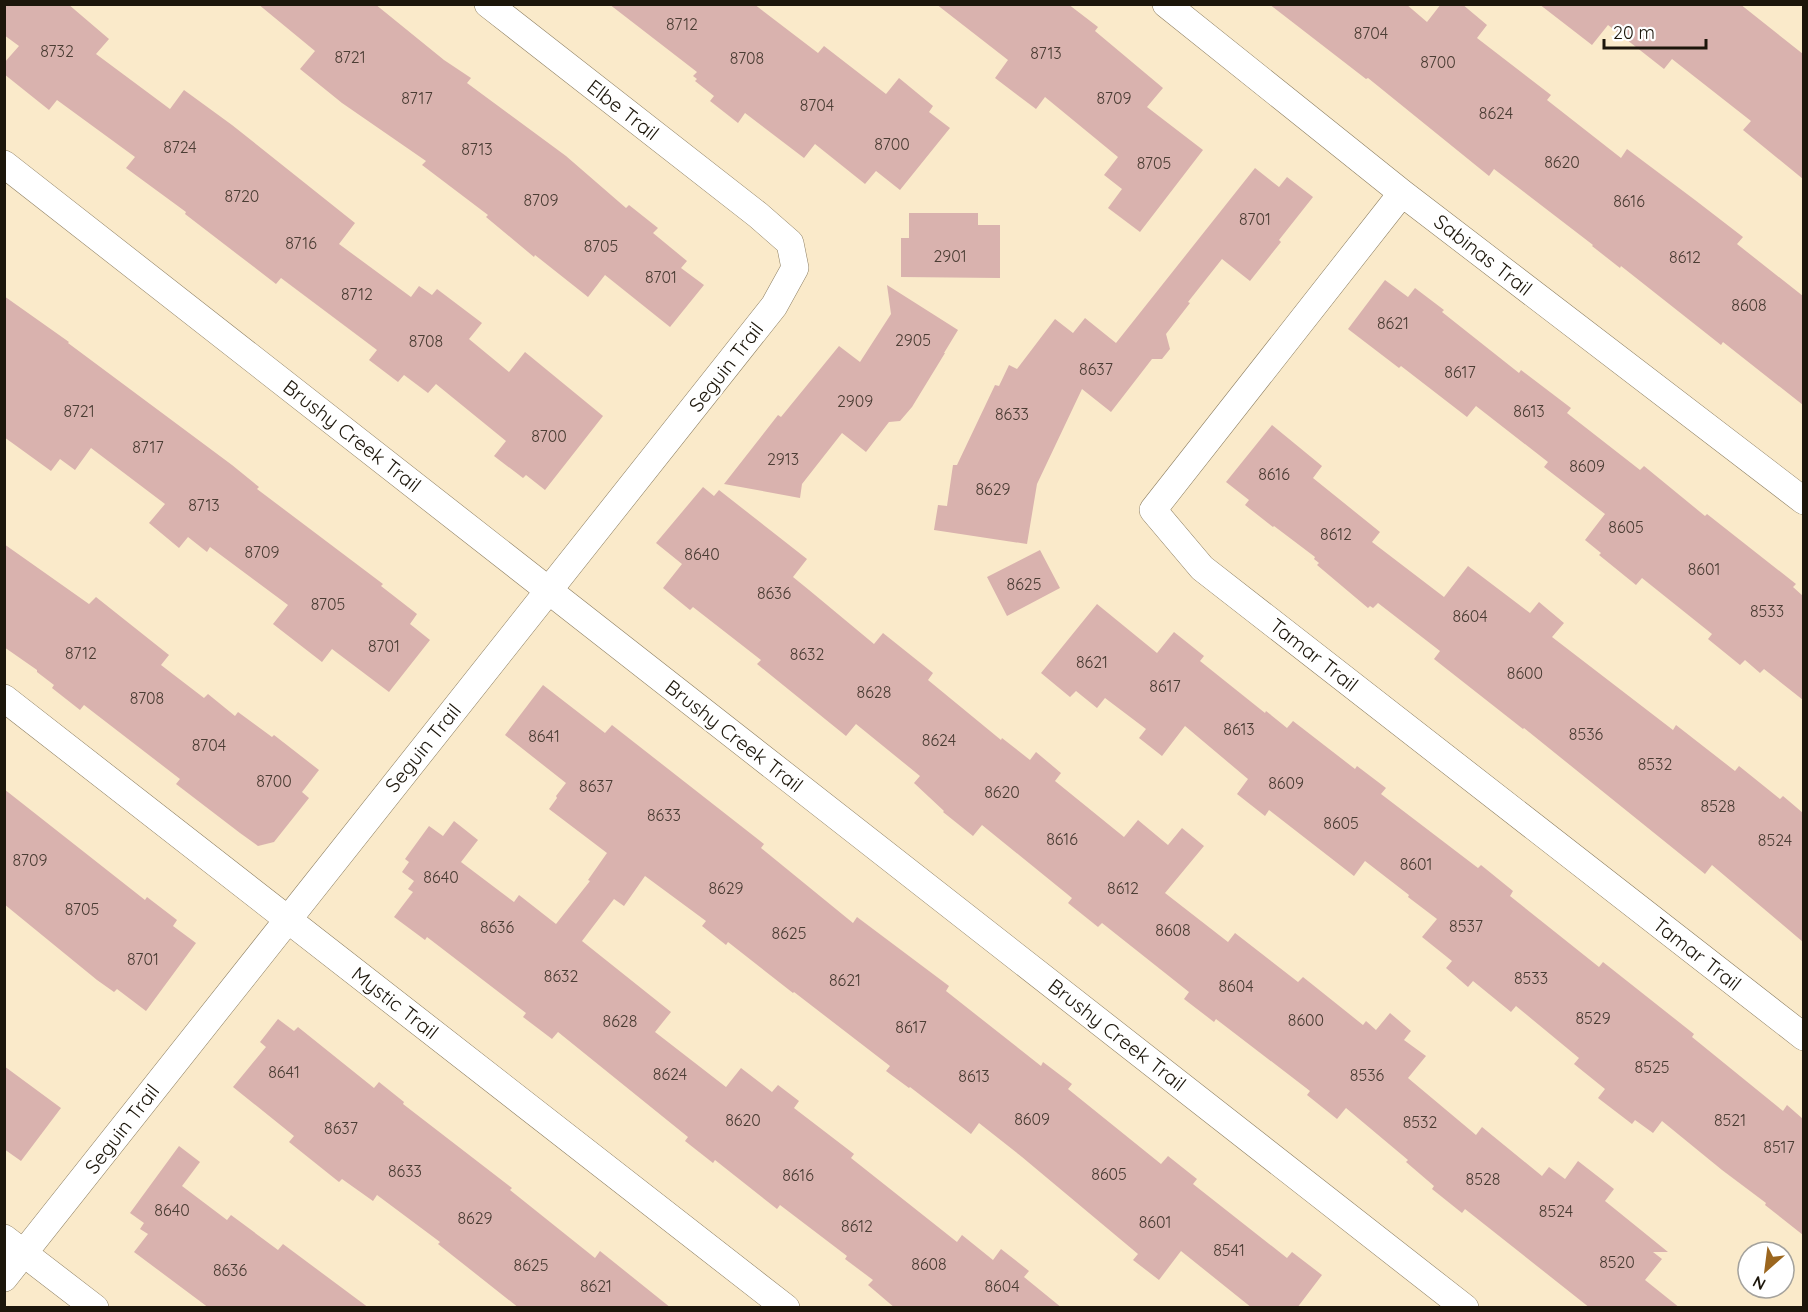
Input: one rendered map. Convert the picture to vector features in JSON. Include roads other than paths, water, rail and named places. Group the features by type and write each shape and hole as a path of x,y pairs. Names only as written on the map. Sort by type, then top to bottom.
{"street":[{"name":"Elbe Trail","path":"488,4 758,215"},
{"name":"Sabinas Trail","path":"1166,4 1402,193 1803,501"},
{"name":"Brushy Creek Trail","path":"4,164 1465,1308"},
{"name":"Tamar Trail","path":"1402,193 1153,510 1202,568 1803,1037"},
{"name":"Seguin Trail","path":"4,1278 14,1245 287,919 774,306 795,268 790,243 758,215"},
{"name":"Mystic Trail","path":"4,698 786,1308"},
{"path":"14,1245 95,1308"}]}
